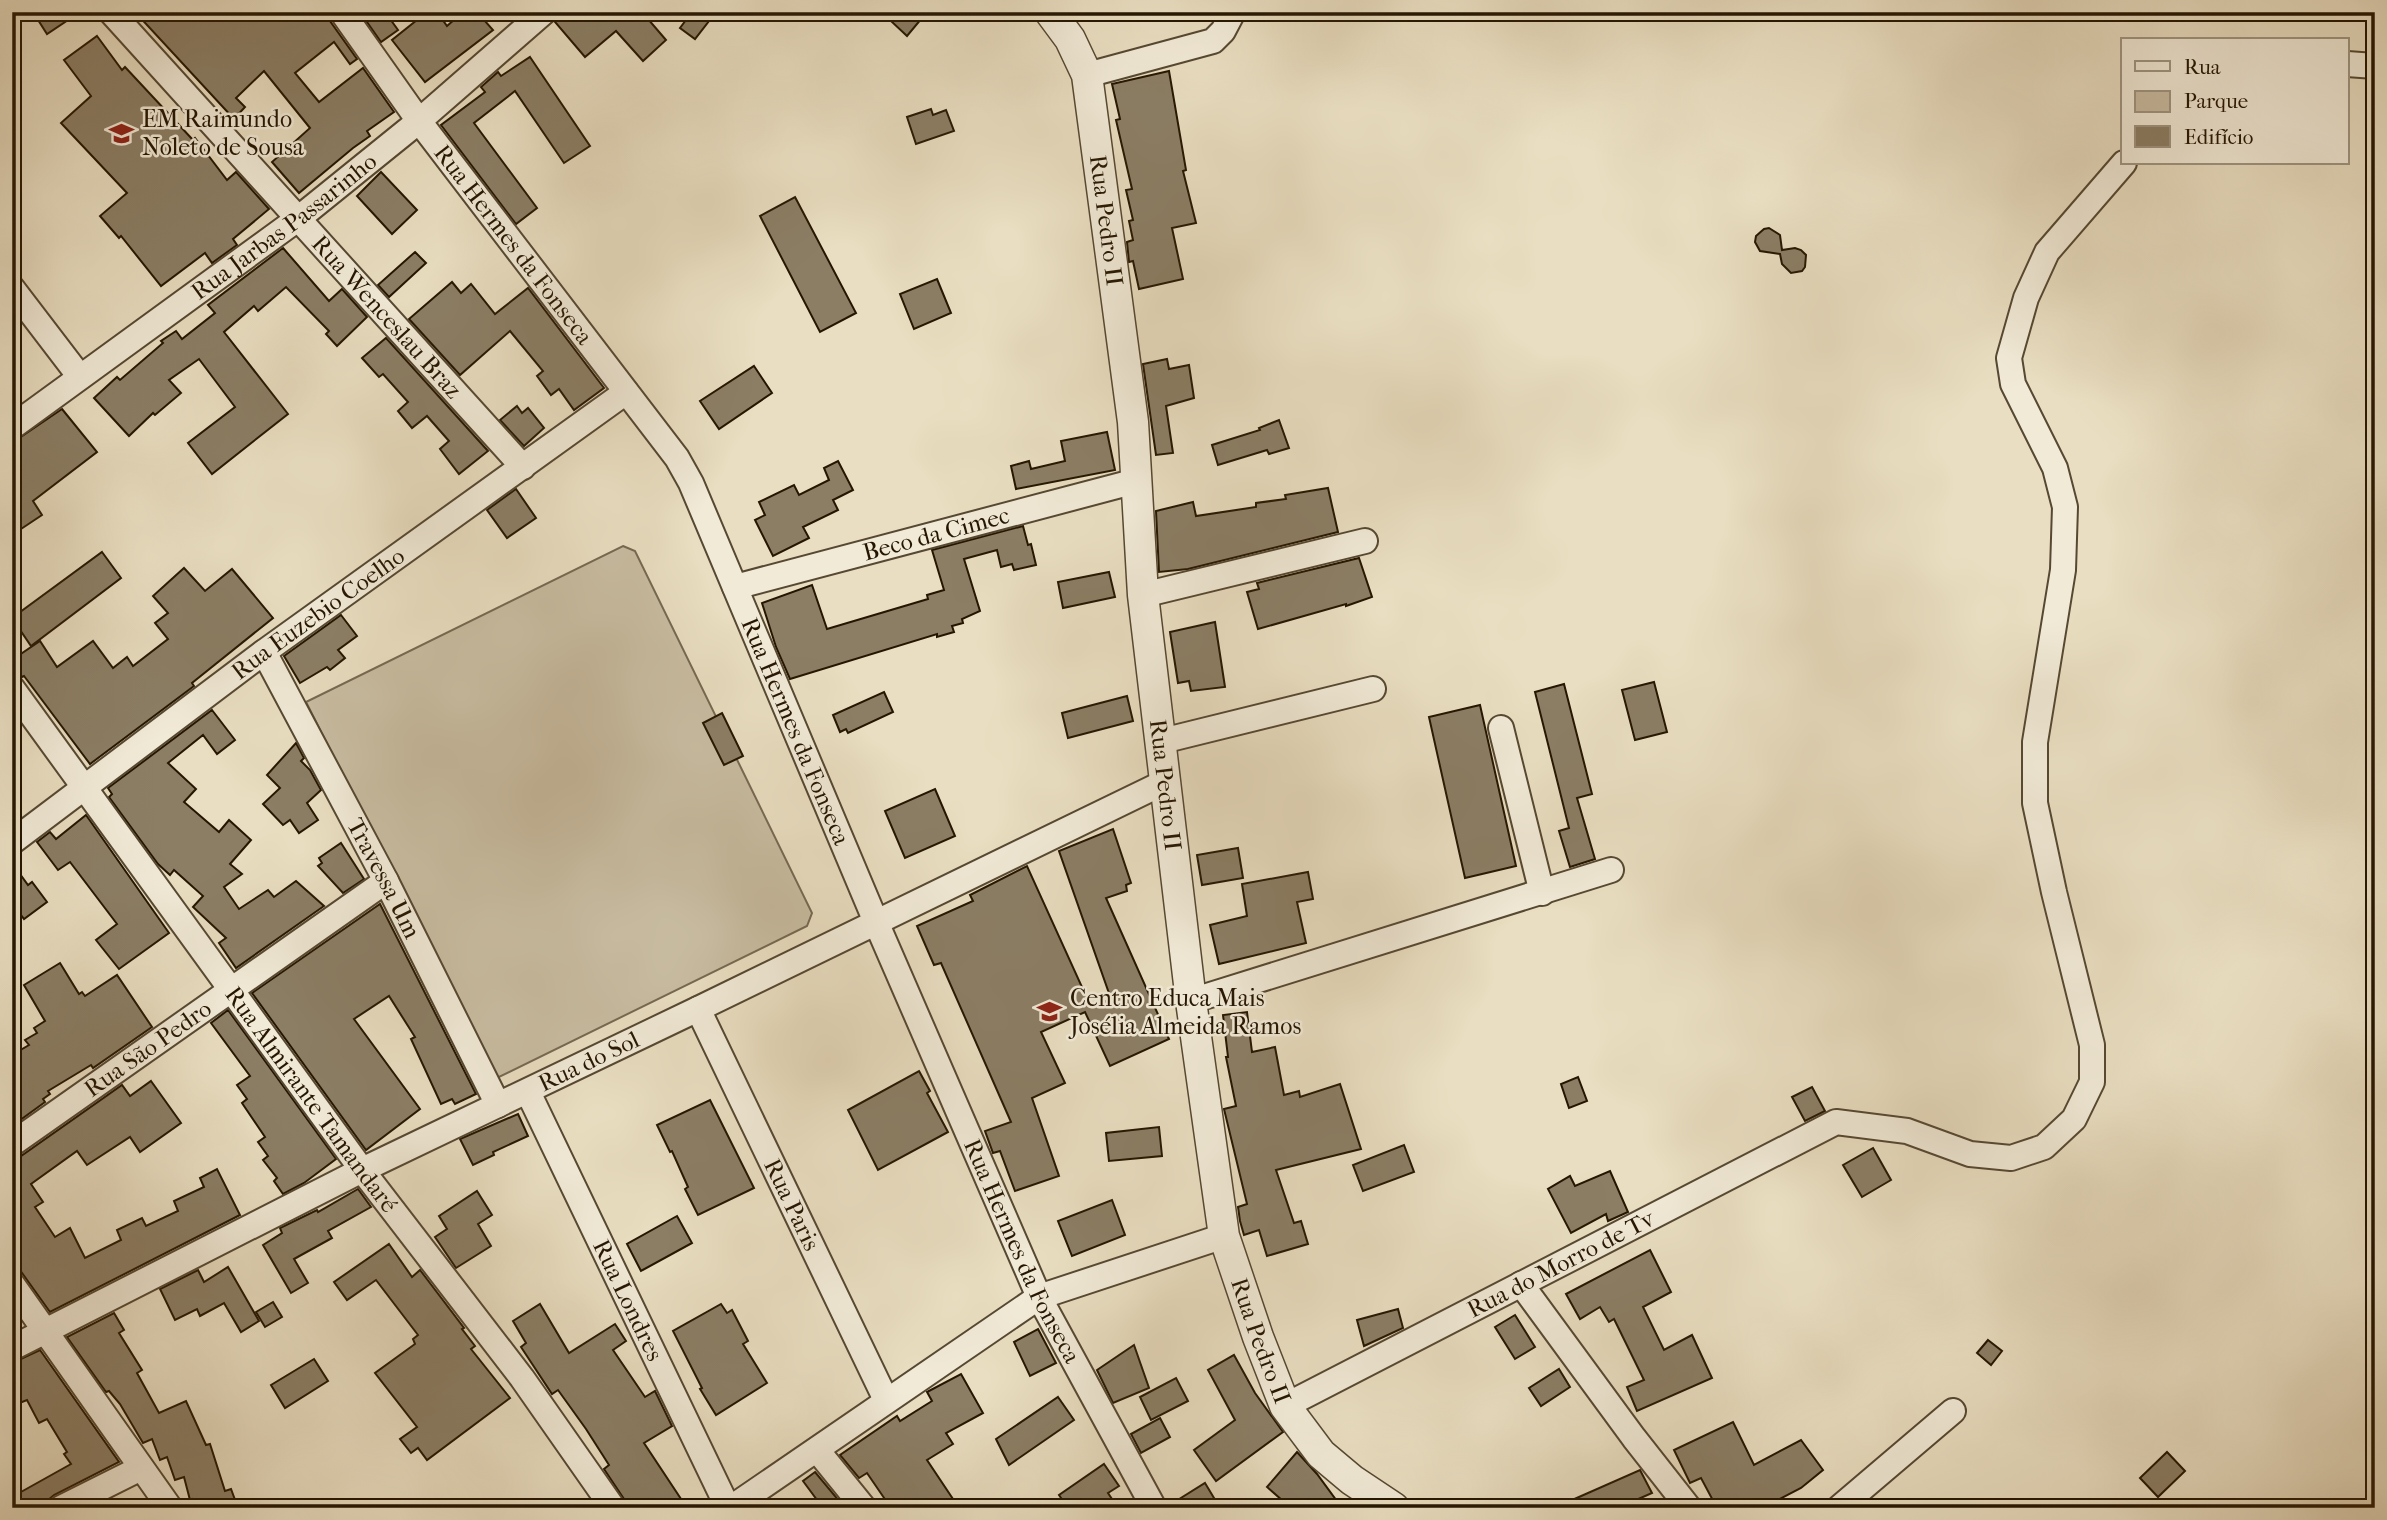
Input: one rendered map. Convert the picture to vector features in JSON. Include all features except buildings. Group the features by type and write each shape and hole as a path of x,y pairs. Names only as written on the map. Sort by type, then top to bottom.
{"street":[{"name":"Rua Wenceslau Braz","path":"111,12 523,467"},
{"name":"Rua Hermes da Fonseca","path":"342,12 419,121 677,458 691,483 876,922 1039,1297 1154,1508"},
{"name":"Rua Jarbas Passarinho","path":"12,427 299,218 419,121 544,12"},
{"name":"Rua Pedro II","path":"1050,12 1070,39 1087,75 1133,422 1143,595 1167,780 1191,1001 1224,1236 1258,1337 1285,1406 1321,1454 1381,1505"},
{"path":"1087,75 1213,41 1232,15"},
{"path":"2348,64 2375,66"},
{"name":"Rua do Morro de Tv","path":"1285,1406 1836,1122 1907,1131 1970,1154 2011,1158 2044,1147 2074,1119 2092,1082 2092,1045 2035,803 2035,742 2063,570 2064,507 2055,468 2013,384 2009,358 2026,298 2047,252 2123,164"},
{"path":"12,288 80,377"},
{"name":"Rua Euzebio Coelho","path":"12,842 264,652 626,392"},
{"name":"Beco da Cimec","path":"735,587 1136,481"},
{"path":"1143,595 1365,541"},
{"name":"Travessa Um","path":"264,652 386,881 498,1105"},
{"name":"Rua Almirante Tamandaré","path":"12,688 362,1170 522,1378 613,1508"},
{"path":"1162,741 1373,689"},
{"path":"1501,728 1542,893"},
{"name":"Rua do Sol","path":"12,1348 362,1170 698,1010 1167,780"},
{"path":"1191,1001 1611,870"},
{"name":"Rua São Pedro","path":"12,1143 386,881"},
{"name":"Rua Paris","path":"698,1010 887,1400"},
{"name":"Rua Londres","path":"528,1092 729,1508"},
{"path":"729,1508 1039,1297 1224,1236"},
{"path":"12,1284 170,1508"},
{"path":"1521,1284 1650,1460 1689,1508"},
{"path":"1839,1508 1954,1410"},
{"path":"817,1450 864,1508"},
{"path":"61,1508 141,1468"}],"green space":[{"path":"623,546 635,551 812,913 807,926 497,1078 306,702"}],"place":[{"name":"EM Raimundo Noleto de Sousa","path":"122,133"},
{"name":"Centro Educa Mais Josélia Almeida Ramos","path":"1050,1012"}]}
